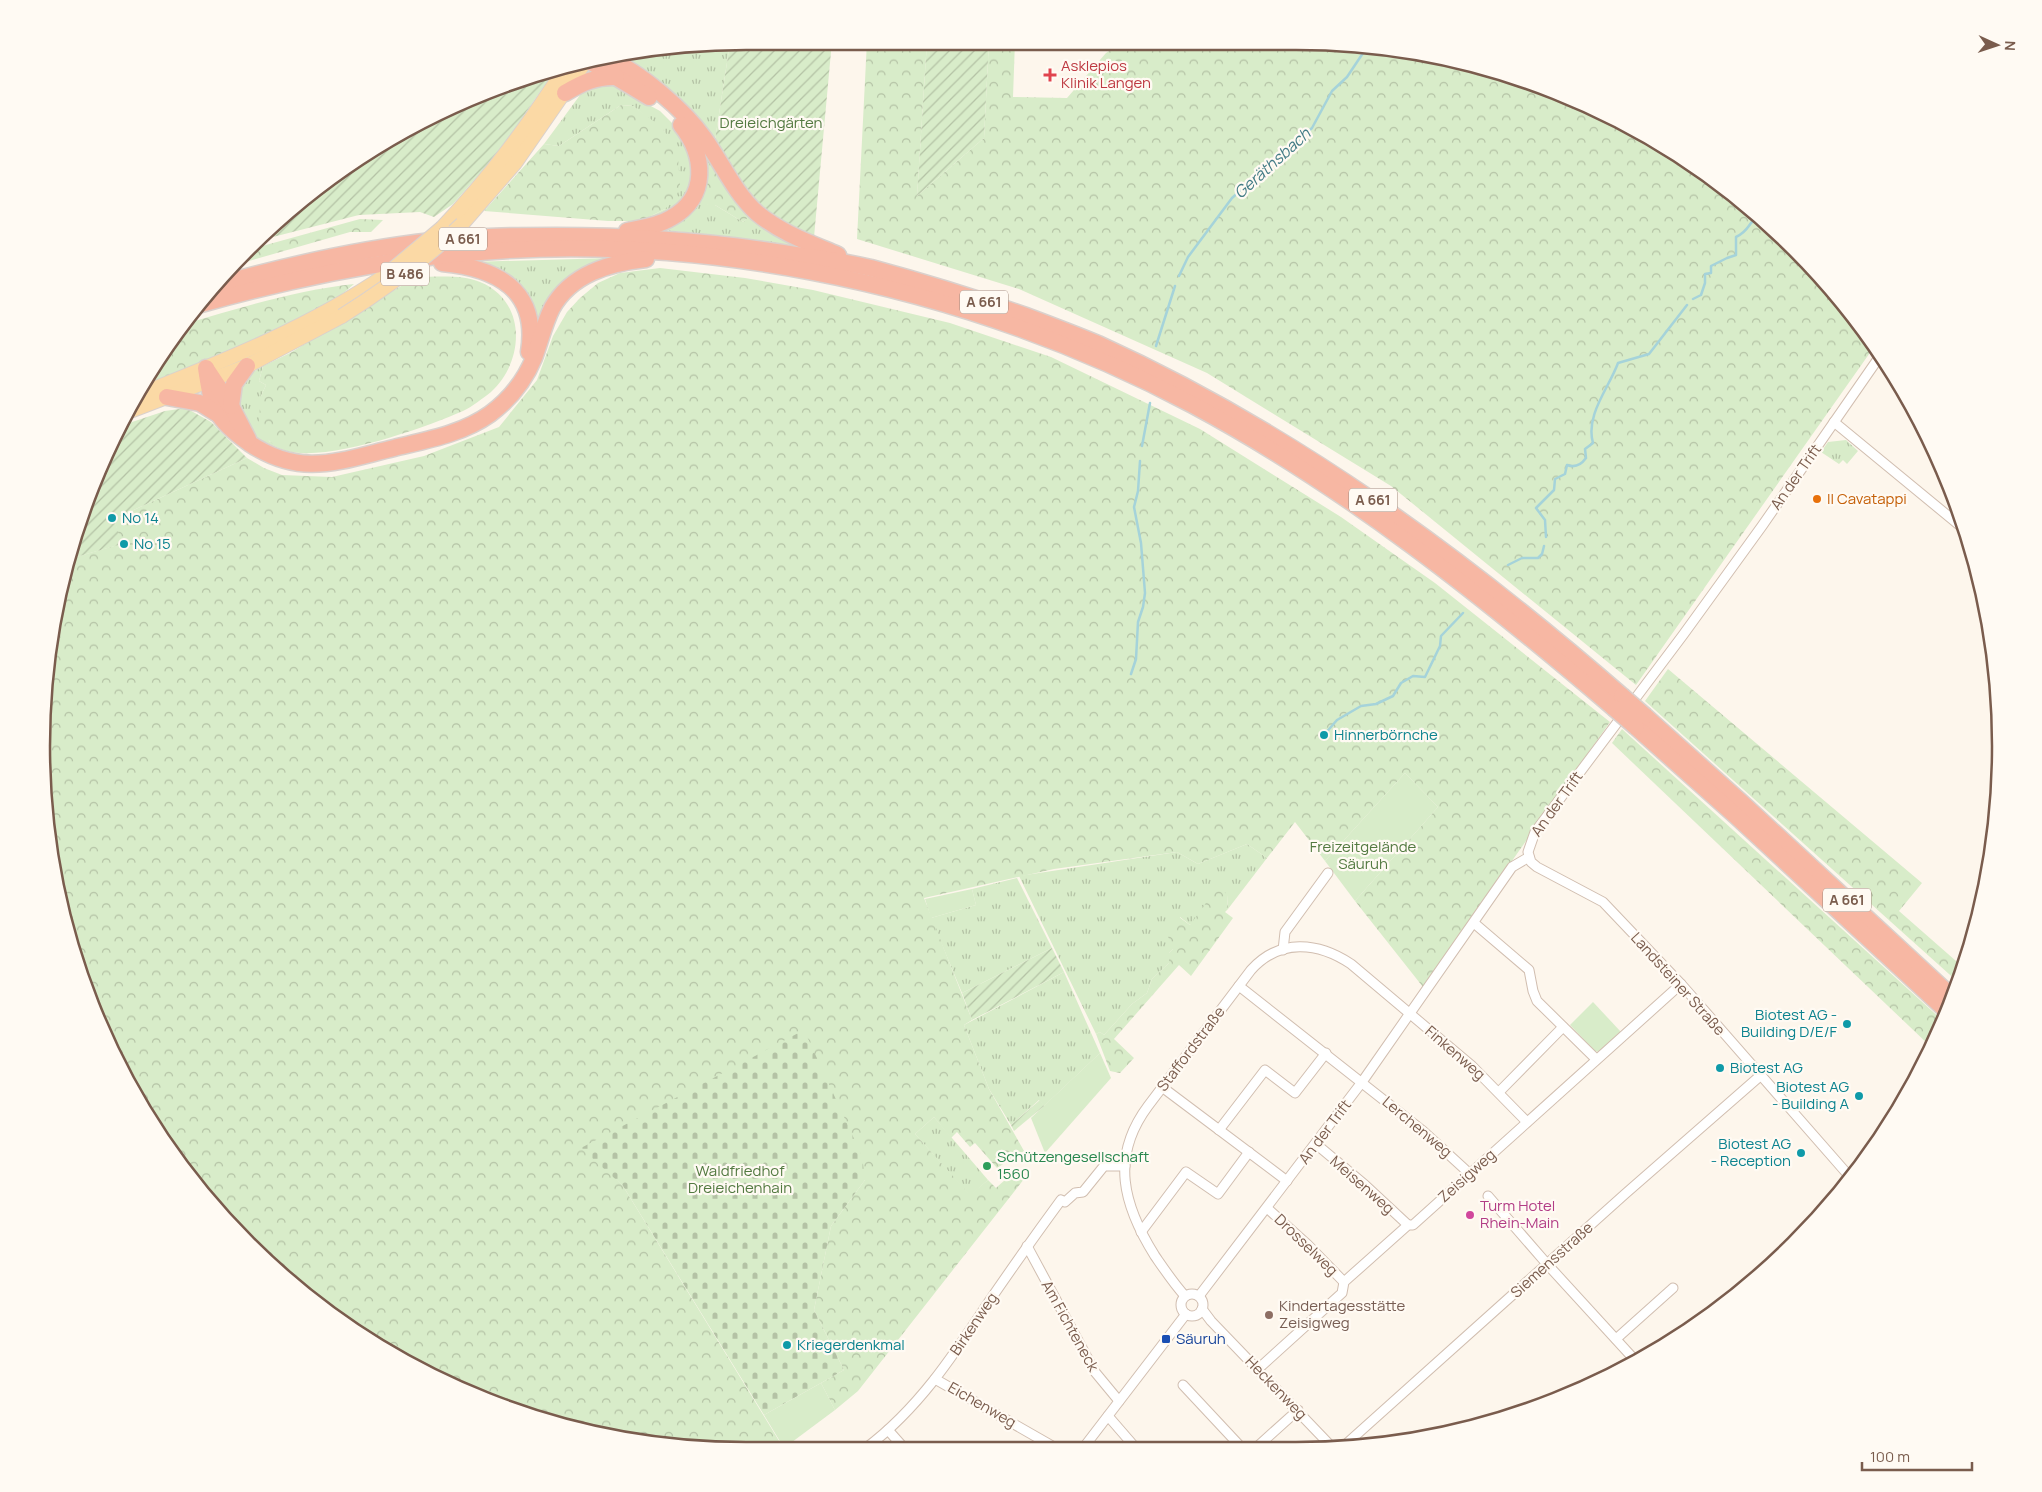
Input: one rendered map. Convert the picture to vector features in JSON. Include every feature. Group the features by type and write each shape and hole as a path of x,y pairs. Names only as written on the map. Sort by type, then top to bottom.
{"highway":[{"path":"565,93 592,79 602,77 616,65 647,96 682,125 698,154 700,174 693,196 687,206 670,219 605,236"},
{"name":"A 661","path":"616,65 665,99 696,128 733,184 757,212 778,228 868,268"},
{"name":"A 661","path":"227,282 322,259 435,241 510,236 605,236 730,245 868,268 994,305 1074,334 1152,370 1255,425 1342,479 1452,556 1570,651 1618,702 1736,816 1941,1006"},
{"name":"A 661","path":"211,301 324,273 407,260 556,250 688,254 773,265 882,287 938,302 1069,347 1154,386 1280,456 1335,491 1444,568 1618,702"},
{"path":"167,397 200,403 216,413 231,430 252,445 272,456 289,462 321,464 452,433 474,424 497,409 522,380 534,358 552,308 561,296 579,279 608,265 688,254"},
{"path":"407,260 453,264 484,270 508,284 522,302 530,326 529,356 522,380"},
{"path":"231,406 233,388 247,366"},
{"path":"210,376 231,406 252,445"},
{"path":"210,376 210,397 216,413"},
{"name":"A 661","path":"1640,722 1742,803 1947,992"}],"main road":[{"name":"B 486","path":"146,393 247,366 390,285 434,251 485,200 515,163 579,71"},
{"name":"B 486","path":"138,408 167,397 210,376 288,333 340,312 366,288 410,256 442,228 514,145 560,76"}],"street":[{"name":"An der Trift","path":"1200,1296 1362,1082 1512,868 1529,857 1529,846 1536,832 1683,636 1876,361"},
{"path":"1834,422 1955,521"},
{"name":"Landsteiner Straße","path":"1529,857 1531,862 1537,867 1603,902 1681,984 1846,1172"},
{"path":"1283,950 1284,932 1328,873"},
{"path":"1474,923 1529,970 1533,991 1538,1001 1596,1059"},
{"name":"Staffordstraße","path":"1185,1296 1164,1269 1142,1232 1129,1203 1125,1184 1128,1143 1136,1123 1239,986 1262,960 1283,950 1298,947 1314,947 1335,954 1362,972 1410,1014"},
{"name":"Zeisigweg","path":"1258,1369 1342,1293 1344,1282 1408,1225 1413,1225 1681,984"},
{"name":"Lerchenweg","path":"1239,986 1423,1131 1470,1174"},
{"name":"Finkenweg","path":"1410,1014 1472,1066 1527,1122"},
{"path":"1499,1092 1563,1027"},
{"path":"1219,1130 1265,1070 1295,1093 1326,1053"},
{"name":"Siemensstraße","path":"1351,1440 1760,1076"},
{"path":"1162,1087 1288,1181"},
{"name":"Meisenweg","path":"1316,1144 1365,1185 1408,1225"},
{"path":"1142,1232 1186,1172 1218,1194 1249,1152"},
{"name":"Birkenweg","path":"873,1442 914,1404 935,1379 1061,1200 1066,1202 1072,1195 1085,1191 1104,1166 1125,1166"},
{"path":"1488,1196 1631,1356"},
{"name":"Drosselweg","path":"1267,1208 1307,1244 1344,1282"},
{"name":"Am Fichteneck","path":"1027,1246 1095,1372 1119,1401"},
{"path":"1616,1338 1672,1288"},
{"path":"1192,1293 1200,1296 1203,1302 1202,1309 1197,1315 1186,1314 1181,1305 1185,1296 1192,1293"},
{"name":"Heckenweg","path":"1202,1309 1211,1321 1327,1441"},
{"path":"1088,1442 1186,1314"},
{"name":"Eichenweg","path":"935,1379 1045,1442"},
{"path":"1183,1384 1236,1442"},
{"path":"1262,1442 1298,1410"},
{"path":"1108,1416 1131,1442"},
{"path":"888,1430 899,1442"}],"green space":[{"path":"729,50 715,140 629,60 700,51"},
{"name":"Dreieichgärten","path":"729,50 831,50 814,237 780,220 767,210 745,185 715,140"},
{"path":"867,50 926,50 917,196 984,138 989,50 1015,50 1013,97 1067,98 1110,50 1296,50 1342,51 1387,56 1432,63 1520,87 1562,103 1644,143 1683,167 1755,223 1819,287 1870,352 1636,685 1391,486 1207,373 1019,289 857,239"},
{"path":"926,50 989,50 984,138 917,196"},
{"path":"549,79 499,152 453,204 434,217 420,212 359,215 272,237 322,194 359,167 398,143 480,103"},
{"path":"595,83 614,86 660,111 677,128 686,144 694,173 685,198 670,213 641,221 665,209 665,132 633,106 621,105 559,146 544,144 583,91"},
{"path":"621,105 633,106 656,123 665,132 678,156 680,187 675,199 665,209 641,221 608,221 484,211 544,144 559,146"},
{"path":"699,146 711,160 703,161 707,177 708,205 715,205 743,222 751,215 804,247 653,229 688,212"},
{"path":"702,160 711,160 751,215 743,222 715,205 708,205 700,195 706,178"},
{"path":"360,219 383,220 371,232 350,232 247,262 263,246"},
{"path":"612,258 595,266 539,328 529,311 470,262"},
{"path":"660,268 745,278 813,290 950,323 1051,357 1200,429 1341,517 1435,583 1610,722 1423,987 1355,901 1438,807 1405,773 1325,861 1295,822 1267,858 1247,844 1198,864 1177,852 1054,869 924,898 972,1020 964,1025 989,1089 1024,1151 997,1168 975,1143 970,1147 957,1132 951,1138 934,1117 915,1134 970,1195 988,1180 996,1188 1007,1179 1019,1173 1028,1174 858,1391 835,1410 821,1383 844,1370 814,1310 831,1226 865,1180 613,1176 623,1186 780,1442 700,1441 655,1436 610,1429 522,1405 480,1389 398,1349 359,1325 287,1269 223,1205 194,1170 167,1133 143,1094 103,1012 87,970 63,882 56,837 51,792 51,700 63,610 77,557 121,544 114,519 247,458 264,468 282,475 332,477 424,456 499,427 537,380 553,336 567,312 598,283 620,273"},
{"path":"448,276 473,279 495,291 506,303 513,317 516,332 515,349 502,379 491,392 463,411 400,435 374,442 323,452 302,453 280,449 273,444 258,429 261,396 266,385 259,381 263,366 290,353 416,277"},
{"path":"354,284 336,298 306,315 227,352 152,383 195,321 250,305"},
{"path":"263,366 259,381 266,385 261,396 269,441 283,450 254,435 239,411 238,395 243,382 248,376"},
{"path":"186,408 211,422 247,458 114,519 122,544 77,557 87,522 103,480 130,423 165,411"},
{"path":"1846,440 1858,451 1847,464 1843,460 1839,464 1821,452 1828,442"},
{"path":"1668,669 1922,883 1899,911 1957,962 1952,977 1645,701"},
{"path":"1622,729 1937,1016 1926,1042 1612,743"},
{"name":"Freizeitgelände Säuruh","path":"1405,773 1438,807 1355,901 1325,861"},
{"path":"1247,844 1267,858 1228,909 1227,895 1190,925 1180,917 1173,949 1169,953 1169,963 1152,979 1147,993 1132,1004 1104,1035 1100,1032 1096,1034 1019,876 1177,852 1198,864"},
{"path":"1017,878 1052,948 962,993 931,918 976,905 972,889"},
{"path":"1219,885 1227,895 1228,909 1225,912 1233,918 1191,976 1179,965 1114,1039 1134,1058 1120,1073 1110,1071 1096,1034 1100,1032 1104,1035 1132,1004 1147,993 1152,979 1169,963 1169,953 1173,949 1167,934 1179,917 1190,925"},
{"path":"972,889 976,905 931,918 925,899"},
{"path":"1052,948 1064,972 972,1020 962,993"},
{"path":"1064,972 1100,1053 1044,1106 1039,1100 1011,1125 989,1089 964,1025"},
{"path":"1593,1002 1621,1032 1599,1052 1595,1051 1570,1025"},
{"name":"Waldfriedhof Dreieichenhain","path":"804,1030 862,1156 865,1180 831,1226 814,1310 844,1370 764,1415 623,1186 581,1148"},
{"path":"1100,1053 1111,1078 1045,1153 1031,1118"},
{"path":"1040,1100 1044,1106 1014,1131 1011,1125"},
{"path":"934,1117 988,1180 970,1196 915,1134"},
{"path":"821,1383 835,1410 792,1442 780,1442 764,1415"}],"waterway":[{"name":"Geräthsbach","path":"1179,276 1188,257 1232,198 1312,128 1332,91 1347,77 1363,53"},
{"path":"1693,299 1701,295 1705,283 1705,274 1711,273 1711,266 1736,255 1736,237 1744,232 1753,221"},
{"name":"Geräthsbach","path":"1156,346 1175,286"},
{"path":"1546,537 1545,520 1536,508 1554,490 1555,479 1565,474 1567,465 1578,465 1586,458 1585,449 1593,443 1591,433 1595,412 1618,363 1649,354 1687,305"},
{"name":"Geräthsbach","path":"1142,446 1150,403"},
{"name":"Geräthsbach","path":"1131,674 1136,659 1138,622 1145,593 1141,543 1134,507 1138,491 1140,461"},
{"path":"1508,565 1522,558 1538,558 1542,554 1544,546"},
{"path":"1324,735 1337,720 1361,706 1376,704 1393,696 1401,683 1413,676 1425,677 1440,646 1441,636 1463,613"}],"place":[{"name":"Asklepios Klinik Langen","path":"1050,75"},
{"name":"Il Cavatappi","path":"1817,499"},
{"name":"No 14","path":"112,518"},
{"name":"No 15","path":"124,544"},
{"name":"Hinnerbörnche","path":"1324,735"},
{"name":"Biotest AG - Building D/E/F","path":"1847,1024"},
{"name":"Biotest AG","path":"1720,1068"},
{"name":"Biotest AG - Building A","path":"1859,1096"},
{"name":"Biotest AG - Reception","path":"1801,1153"},
{"name":"Schützengesellschaft 1560","path":"987,1166"},
{"name":"Turm Hotel Rhein-Main","path":"1470,1215"},
{"name":"Kindertagesstätte Zeisigweg","path":"1269,1315"},
{"name":"Säuruh","path":"1166,1339"},
{"name":"Kriegerdenkmal","path":"787,1345"}]}
